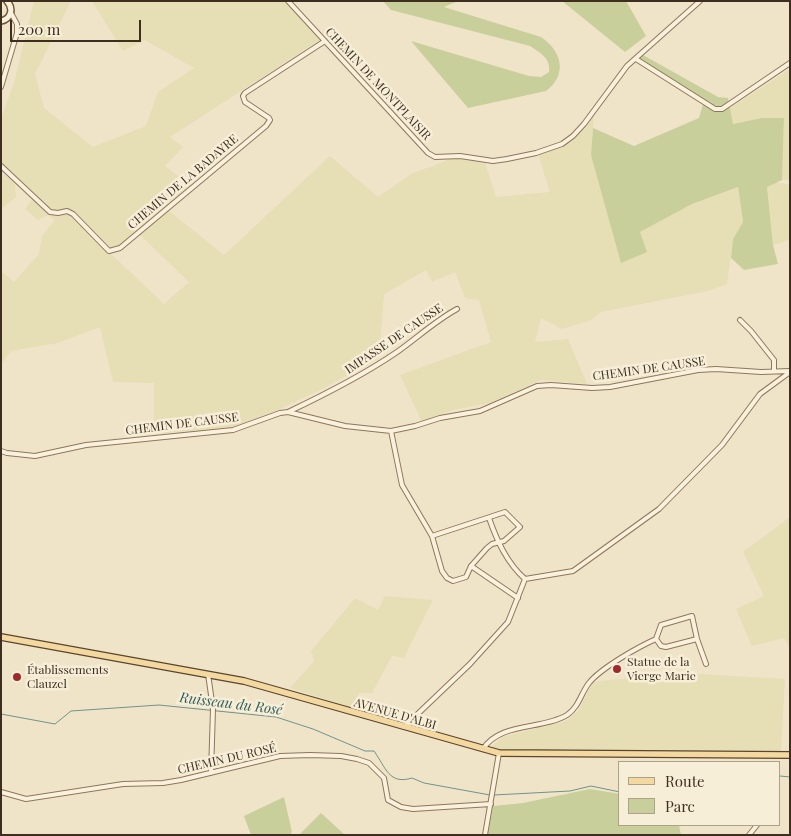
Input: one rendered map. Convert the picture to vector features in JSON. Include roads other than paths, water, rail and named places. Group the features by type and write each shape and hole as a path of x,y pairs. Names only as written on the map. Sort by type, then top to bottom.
{"main road":[{"path":"7,1 11,10"},
{"path":"3,21 15,1"},
{"name":"AVENUE D'ALBI","path":"1,637 208,674 276,689 499,754 790,755"}],"street":[{"name":"CHEMIN DE MONTPLAISIR","path":"288,1 428,153 435,157 460,156 493,160 507,160 536,153 562,144 573,136 627,66 700,1"},
{"path":"1,87 17,33 16,22 11,10"},
{"path":"3,21 16,22"},
{"name":"CHEMIN DE LA BADAYRE","path":"1,166 50,212 67,211 73,214 109,250 120,248 266,126 270,120 269,118 245,102 242,96 325,41"},
{"path":"636,59 715,109 722,109 790,63"},
{"name":"IMPASSE DE CAUSSE","path":"288,412 341,387 397,352 443,317 457,309"},
{"path":"740,320 774,360 774,371"},
{"name":"CHEMIN DE CAUSSE","path":"1,451 35,456 86,445 233,430 280,413 288,412 345,426 391,431 440,418 480,411 537,386 610,387 698,370 790,371"},
{"path":"525,579 573,571 659,509 722,445 760,394 790,371"},
{"path":"391,431 402,485 432,536 442,571 448,578 453,580 463,578 469,573 471,566 492,544 504,542 520,527 505,512 454,527 432,536"},
{"path":"489,518 498,542 510,562 525,579"},
{"path":"471,566 518,598"},
{"path":"404,727 470,664 508,622 525,579"},
{"path":"483,750 487,743 504,733 566,716 577,705 587,685 592,680 639,646 656,639 661,625 692,616 697,639 706,664"},
{"path":"656,639 661,646 666,648 697,639"},
{"path":"208,674 213,710 211,773"},
{"path":"485,835 499,754"},
{"path":"773,761 774,755"},
{"name":"CHEMIN DU ROSÉ","path":"1,792 26,799 123,784 174,782 280,756 341,756 364,761 376,769 384,778 388,800 401,807 490,804"}],"waterway":[{"name":"Ruisseau du Rosé","path":"1,714 55,724 71,711 159,705 276,717 313,729 365,751 374,751 389,774 398,779 412,778 424,783 490,795"},
{"name":"Ruisseau du Rosé","path":"781,776 790,777"},
{"name":"Ruisseau du Rosé","path":"494,795 570,791 591,786 618,792"}],"place":[{"name":"Statue de la Vierge Marie","path":"617,669"},
{"name":"Établissements Clauzel","path":"17,677"}]}
